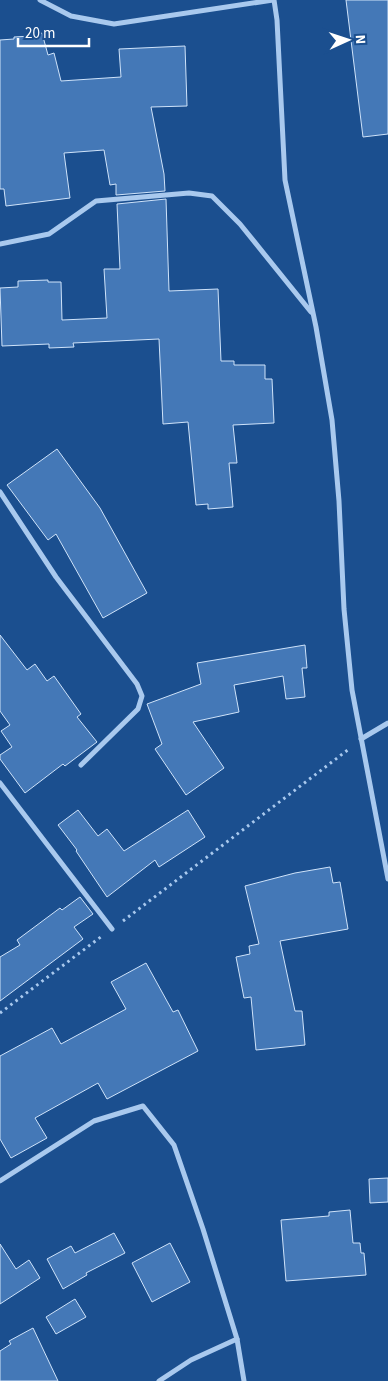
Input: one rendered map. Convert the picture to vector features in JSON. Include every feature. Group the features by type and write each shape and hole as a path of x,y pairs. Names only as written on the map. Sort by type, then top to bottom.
{"street":[{"path":"40,0 71,16 114,24 274,0 277,20 285,180 313,315 332,420 339,501 344,609 352,690 388,880"},
{"path":"0,244 49,234 96,201 189,193 212,196 240,224 313,315"},
{"path":"0,492 56,577 137,684 142,696 138,709 81,765"},
{"path":"361,740 388,723"},
{"path":"0,783 112,929"},
{"path":"0,1181 94,1121 143,1106 174,1145 238,1339 244,1381"},
{"path":"159,1381 191,1360 238,1339"}],"path":[{"path":"0,1014 361,740"}],"building":[{"path":"346,0 388,0 388,134 363,137"},
{"path":"42,33 48,55 54,53 61,81 121,77 119,49 185,46 187,106 151,107 164,174 165,191 116,195 116,184 110,185 104,150 64,153 70,198 6,206 4,189 0,189 0,40"},
{"path":"166,199 169,291 218,289 221,361 234,361 234,365 265,365 265,379 272,379 274,423 233,425 237,463 229,463 233,507 208,509 208,504 196,505 188,422 163,424 159,339 73,343 74,347 49,348 49,344 2,346 0,288 18,287 18,281 48,280 48,282 61,282 62,320 107,318 104,269 120,269 117,204"},
{"path":"57,449 100,508 147,593 103,618 56,534 48,540 7,485"},
{"path":"0,635 27,670 35,664 47,681 54,676 81,714 77,717 97,742 65,766 63,764 25,793 0,759 0,755 12,747 1,731 10,725 0,711"},
{"path":"305,645 307,668 302,668 305,697 286,699 283,676 234,685 239,712 193,722 224,768 186,795 155,749 162,744 147,704 201,684 197,663"},
{"path":"78,810 98,836 107,829 124,851 188,810 205,837 159,867 155,860 107,897 77,850 58,825"},
{"path":"330,867 333,883 340,882 348,929 280,941 295,1011 302,1011 305,1045 256,1050 251,997 244,998 236,957 250,954 249,946 259,944 245,886 295,873"},
{"path":"80,897 93,914 74,927 83,939 0,1001 0,957 20,945 17,940 60,908 62,910"},
{"path":"146,963 173,1012 178,1010 198,1051 107,1099 98,1083 35,1118 47,1138 11,1158 0,1139 0,1056 52,1028 61,1044 126,1009 111,982"},
{"path":"388,1178 388,1202 370,1203 369,1179"},
{"path":"350,1210 353,1243 360,1243 361,1253 364,1253 366,1275 286,1281 281,1220 329,1216 329,1212"},
{"path":"114,1233 125,1253 86,1273 87,1275 63,1289 47,1259 71,1246 75,1253"},
{"path":"170,1243 190,1282 152,1302 132,1263"},
{"path":"0,1244 16,1269 29,1260 40,1278 0,1304"},
{"path":"75,1299 86,1317 56,1334 46,1317"},
{"path":"33,1328 58,1381 0,1381 0,1351 11,1344 9,1341"}]}
